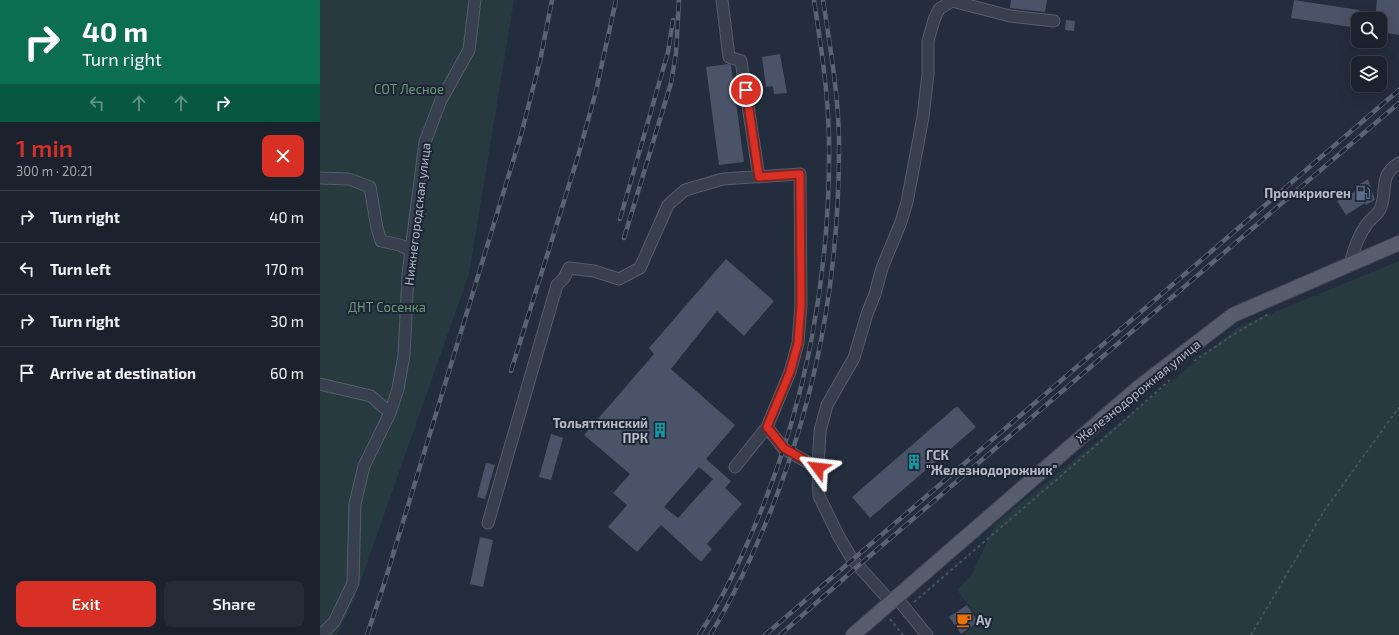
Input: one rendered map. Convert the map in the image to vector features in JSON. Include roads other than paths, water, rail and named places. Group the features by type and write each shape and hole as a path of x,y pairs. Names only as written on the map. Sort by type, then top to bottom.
{"main road":[{"name":"Железнодорожная улица","path":"853,635 1140,387 1233,315 1399,242"}],"street":[{"name":"Нижнегородская улица","path":"321,635 334,622 353,582 355,504 364,466 390,413 398,389 404,355 408,274 425,142 441,100 469,50 475,0"},
{"path":"722,0 729,57 741,61 759,177"},
{"path":"927,635 893,599 855,563 839,537 819,496 818,468 820,431 827,405 854,358 882,268 901,222 907,202 923,117 928,74 928,41 939,9 952,1 1010,16 1054,21"},
{"path":"1350,264 1358,237 1368,222 1381,208 1383,186 1386,176 1393,167 1399,163"},
{"path":"488,523 557,285 564,278 569,268 594,271 619,279 640,268 668,205 685,190 724,179 800,174 801,304 798,343 790,372 767,427 735,467"},
{"path":"320,178 349,179 370,188 377,228 381,241 400,245 411,251"},
{"path":"320,384 371,396 390,413"},
{"path":"767,427 784,448 818,468"}],"railway":[{"path":"367,635 385,581 521,135 540,61 552,0"},
{"path":"511,371 579,153 596,91 616,0"},
{"path":"624,238 671,83 676,53 679,0"},
{"path":"699,635 723,594 737,566 774,477 802,383 812,335 826,237 829,187 829,138 826,86 814,0"},
{"path":"710,635 733,595 765,525 783,478 799,431 812,383 822,336 830,287 835,238 839,138 835,86 823,0"},
{"path":"620,219 668,52 673,20"},
{"path":"765,635 1399,90"},
{"path":"780,635 858,566 1399,103"}],"place":[{"name":"Промкриоген","path":"1363,193"},
{"name":"Тольяттинский ПРК","path":"660,430"},
{"name":"ГСК \"Железнодорожник\"","path":"914,462"},
{"name":"Ау","path":"964,620"}],"park label":[{"name":"СОТ Лесное","path":"409,89"},
{"name":"ДНТ Сосенка","path":"387,307"}]}
